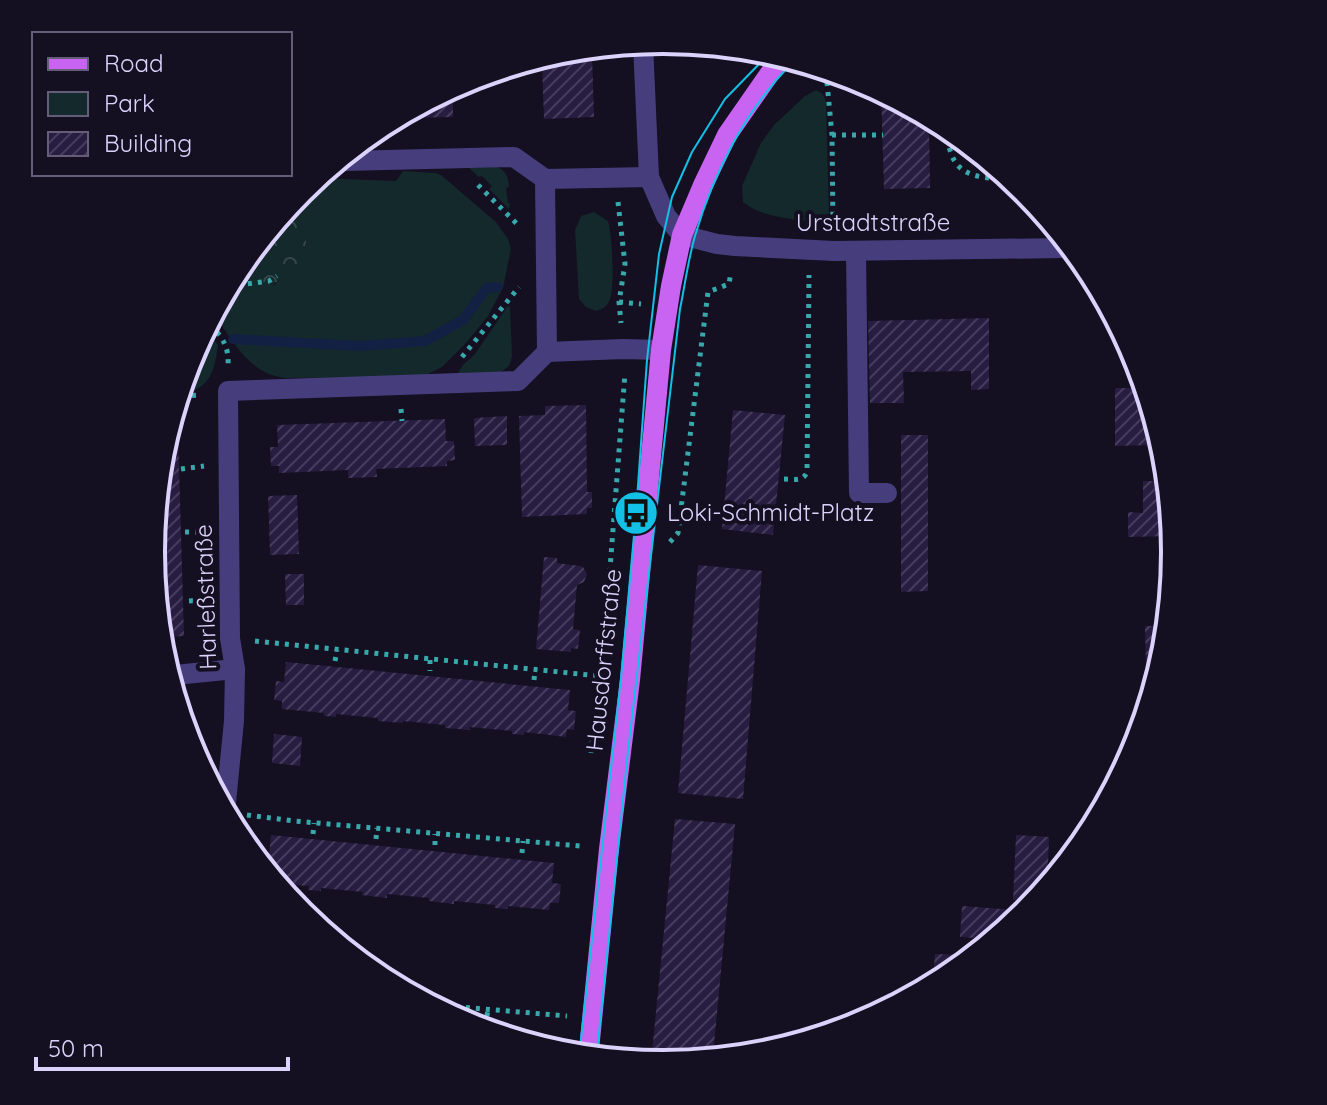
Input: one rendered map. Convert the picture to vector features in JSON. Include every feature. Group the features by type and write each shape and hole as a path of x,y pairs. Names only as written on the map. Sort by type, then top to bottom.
{"main road":[{"name":"Hausdorffstraße","path":"589,1045 630,680 661,350 670,293 682,235 704,183 727,135 774,67"}],"street":[{"path":"643,55 649,177 666,216 682,235"},
{"path":"356,161 514,157 545,179 649,177"},
{"path":"545,179 547,352"},
{"name":"Urstadtstraße","path":"682,235 735,246 834,251 1058,248"},
{"path":"856,251 859,493 887,493"},
{"path":"228,391 518,381 547,352 661,350"},
{"name":"Harleßstraße","path":"227,793 235,669 230,638 228,391"},
{"path":"180,674 235,669"}],"path":[{"path":"827,81 832,135 834,251"},
{"path":"832,135 883,135"},
{"path":"949,144 955,162 962,170 973,176 992,178"},
{"path":"439,384 546,253 447,159"},
{"path":"614,178 625,264 619,302 622,333"},
{"path":"678,533 708,292 729,284 735,246"},
{"path":"784,479 801,480 807,472 809,250"},
{"path":"244,284 269,281 277,276"},
{"path":"619,302 653,305"},
{"path":"217,331 229,353 228,391"},
{"path":"608,596 625,377"},
{"path":"689,383 696,392"},
{"path":"230,638 599,676 605,623"},
{"path":"335,661 337,650"},
{"path":"430,660 430,671"},
{"path":"534,680 535,670"},
{"path":"239,814 580,846"},
{"path":"313,834 314,823"},
{"path":"376,839 377,828"},
{"path":"435,834 435,845"},
{"path":"522,853 523,841"},
{"path":"460,1007 592,1018"},
{"path":"486,1018 488,1010"}],"green space":[{"path":"816,90 823,94 826,102 829,216 823,223 781,217 751,208 743,202 742,186 761,143 774,125 805,96"},
{"path":"498,167 507,178 509,209 489,189 492,186 469,168"},
{"path":"403,171 441,175 496,222 508,239 511,249 503,288 488,316 442,367 426,375 285,378 253,364 221,324 241,288 274,285 282,277 294,274 296,217 334,179 396,181"},
{"path":"301,211 306,245 297,271 262,290 242,289 268,249"},
{"path":"594,212 608,221 612,260 610,299 605,307 596,311 586,307 579,299 575,230 581,216"},
{"path":"510,306 512,357 509,366 500,373 457,375 507,307"},
{"path":"213,339 218,345 213,370 205,383 192,391"}],"building":[{"path":"592,59 594,117 544,119 542,69"},
{"path":"453,101 453,117 420,118"},
{"path":"881,104 929,131 930,188 884,189"},
{"path":"989,318 989,389 971,390 971,371 903,372 904,403 870,403 868,321"},
{"path":"1115,388 1134,388 1150,445 1115,446"},
{"path":"586,405 587,492 592,492 592,508 587,508 587,514 522,517 519,416 545,415 545,406"},
{"path":"733,410 785,415 773,535 722,529"},
{"path":"507,416 507,445 475,446 474,418"},
{"path":"445,419 446,441 454,441 455,460 447,461 447,466 376,469 377,477 348,478 348,470 279,473 279,466 271,466 270,447 278,447 277,425"},
{"path":"901,435 928,435 928,591 901,592"},
{"path":"178,440 184,636 173,637 165,552 169,487"},
{"path":"1143,481 1157,481 1162,536 1128,537 1128,512 1143,513"},
{"path":"297,495 299,554 270,555 268,496"},
{"path":"544,557 557,558 557,563 583,567 587,574 584,582 577,585 573,629 580,630 578,649 571,648 571,652 536,649"},
{"path":"698,565 762,571 743,799 678,793"},
{"path":"285,574 304,574 304,605 286,605"},
{"path":"1145,626 1156,626 1147,674"},
{"path":"286,662 570,690 568,710 576,711 574,730 567,729 566,737 524,732 524,735 512,734 512,731 445,728 445,725 378,721 378,718 336,714 336,717 324,716 324,713 282,709 282,701 274,700 276,681 284,682"},
{"path":"274,734 302,737 300,766 272,763"},
{"path":"675,819 735,824 714,1048 652,1051"},
{"path":"271,835 554,863 552,883 561,884 559,903 550,903 549,910 508,906 507,909 495,908 495,905 429,901 429,898 387,894 387,898 321,888 321,891 308,890 309,886 293,885 269,857"},
{"path":"1016,835 1049,837 1048,865 1051,865 1020,900 1013,900"},
{"path":"962,906 1011,910 979,938 960,937"},
{"path":"935,954 957,955 940,967 934,971"}],"waterway":[{"path":"233,339 360,346 425,341 463,320 487,288 498,287"}],"tram line":[{"path":"580,1044 621,678 647,360 659,254 672,197 692,152 725,99 759,64"},
{"path":"598,1047 628,751 688,263 702,213 732,144 759,102 786,69"}],"place":[{"name":"Loki-Schmidt-Platz","path":"636,513"}]}
